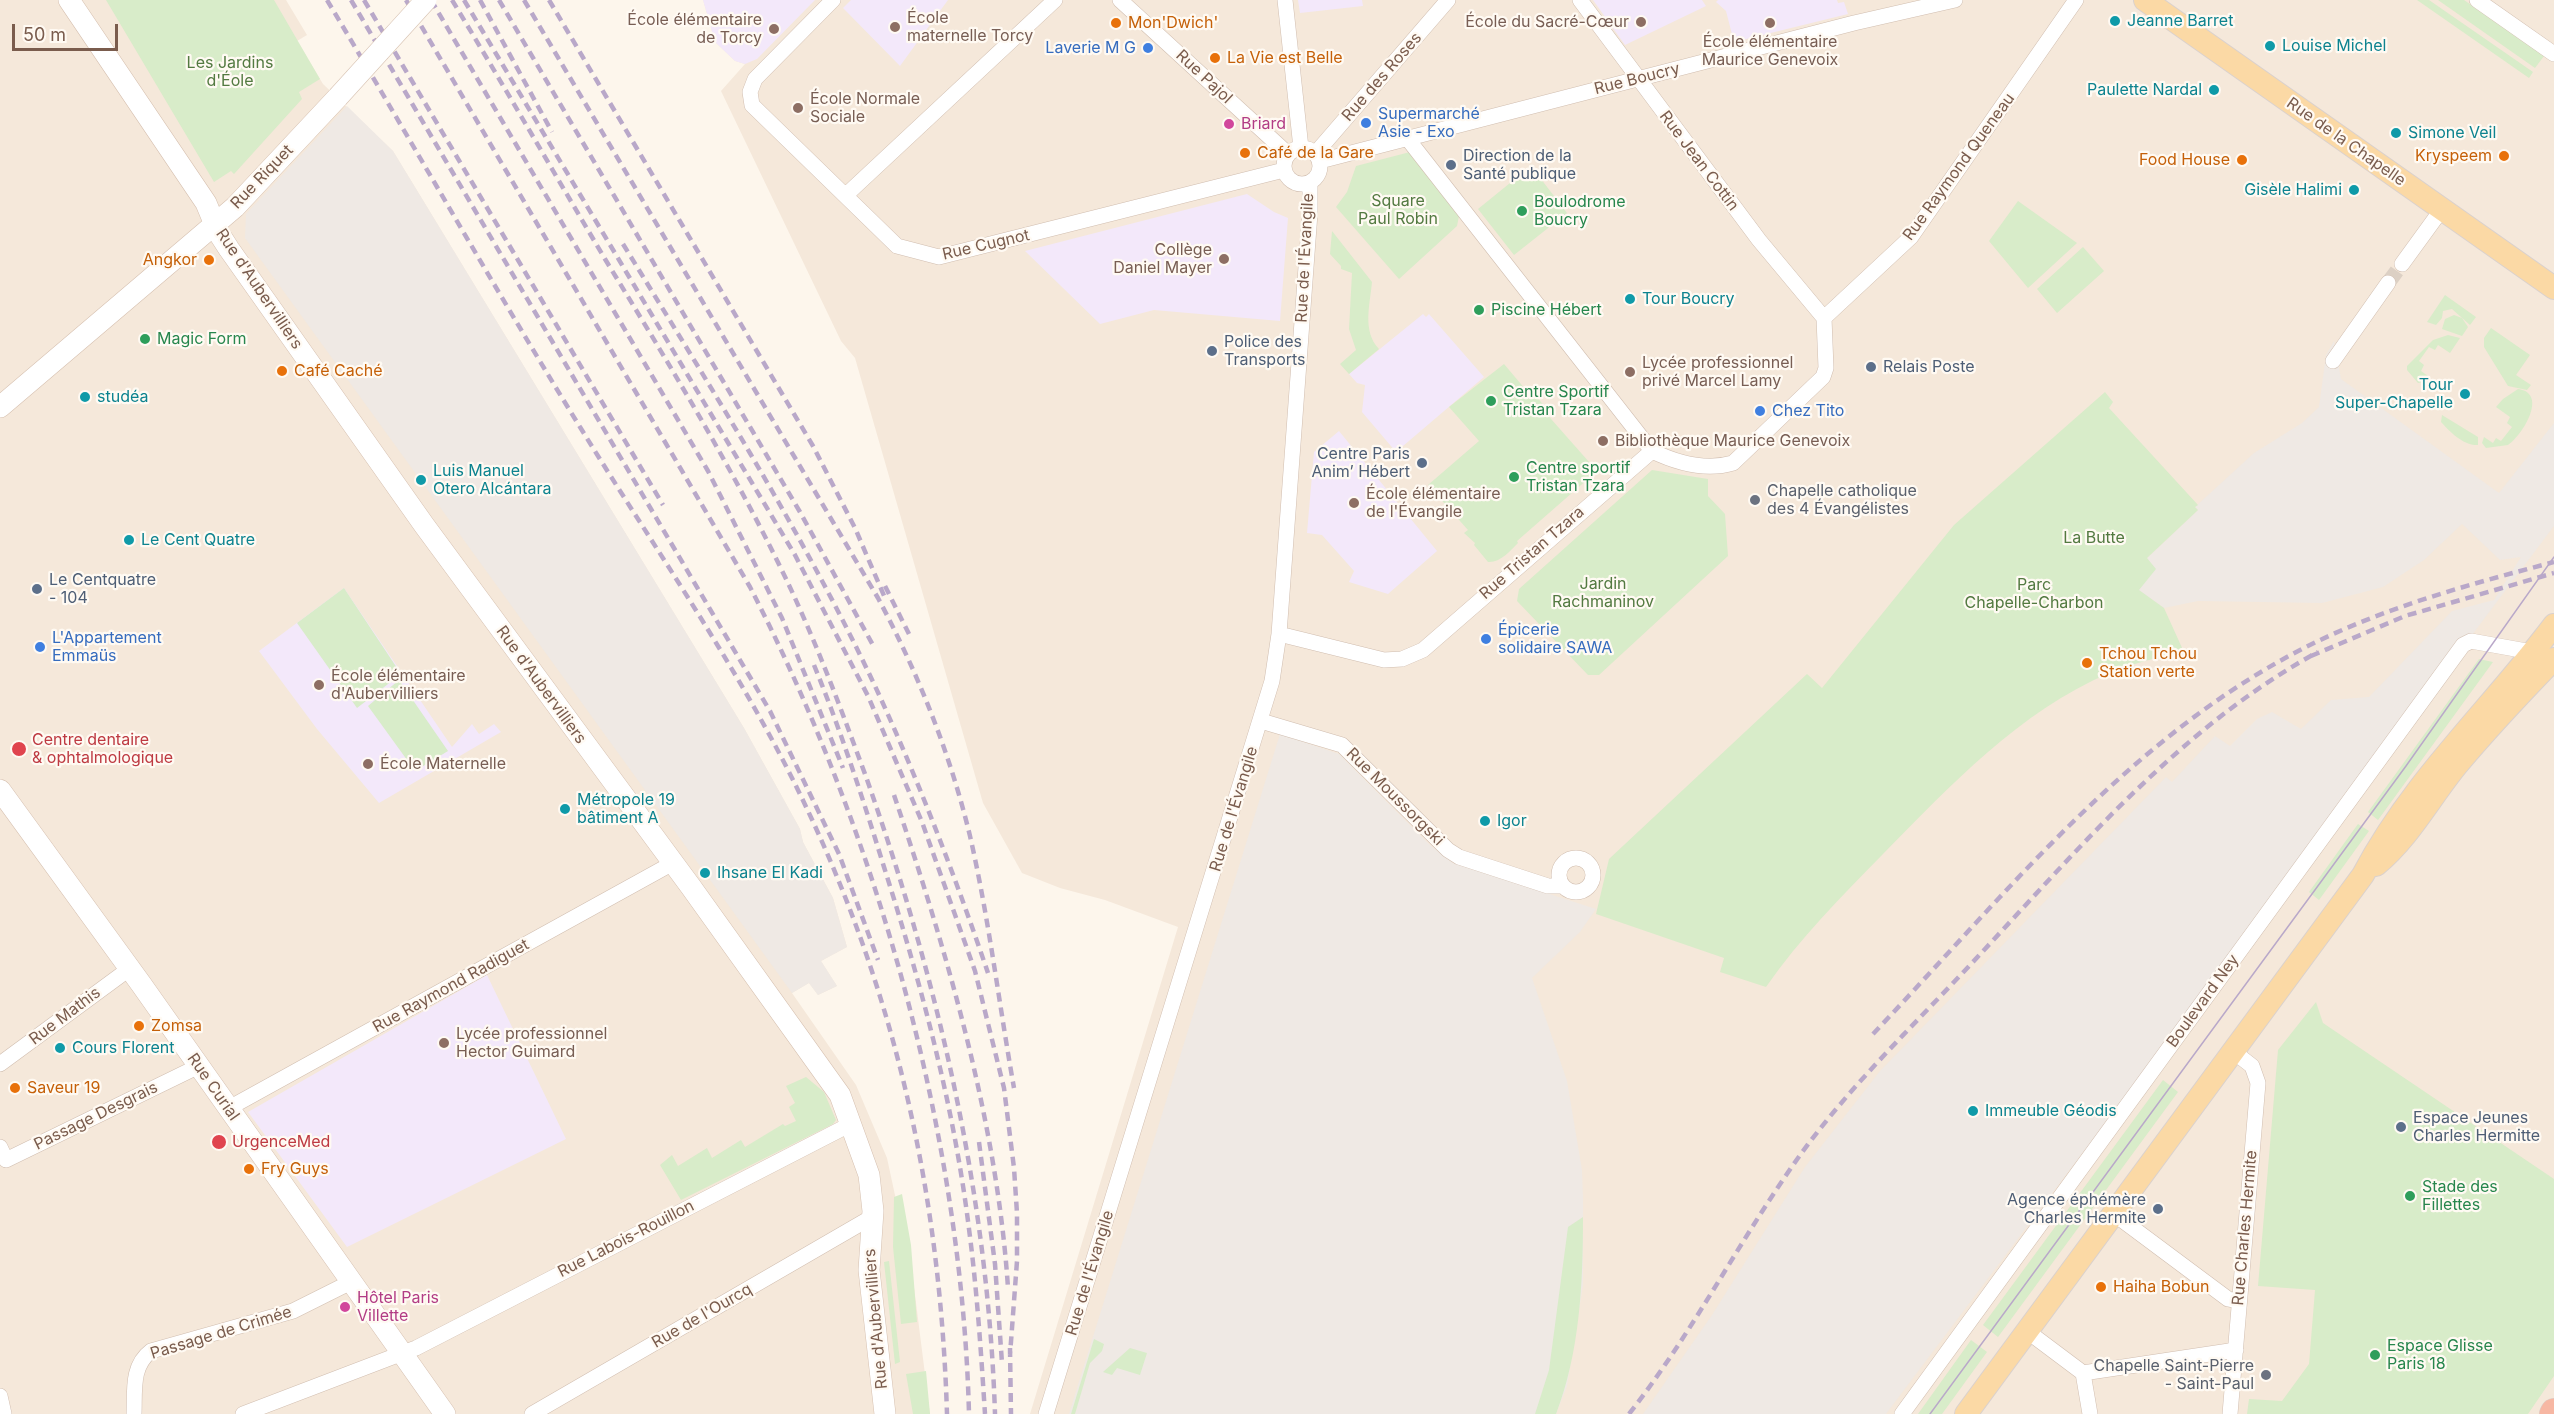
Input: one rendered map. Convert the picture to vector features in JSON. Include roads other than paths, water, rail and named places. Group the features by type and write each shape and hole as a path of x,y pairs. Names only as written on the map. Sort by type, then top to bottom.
{"main road":[{"name":"Rue de la Chapelle","path":"2145,0 2442,209 2551,290"},
{"path":"1966,1414 2363,875 2380,842 2453,744 2554,625"},
{"path":"2363,875 2393,851 2456,766 2493,722 2554,659"}],"street":[{"name":"Rue d'Aubervilliers","path":"69,0 206,203 229,249 424,525 673,863 840,1095 868,1175 872,1217 868,1263 885,1414"},
{"name":"Rue Riquet","path":"0,407 235,207 426,0"},
{"name":"Rue Cugnot","path":"833,0 755,79 750,92 752,105 897,246 939,257 1284,170"},
{"path":"846,195 1055,0"},
{"name":"Rue Pajol","path":"1120,0 1306,154"},
{"path":"1285,0 1306,154 1319,174 1310,183 1303,185 1291,181 1284,170 1306,154"},
{"name":"Rue des Roses","path":"1306,154 1448,0"},
{"name":"Rue Jean Cottin","path":"1581,0 1637,79 1759,240 1824,318"},
{"name":"Rue Boucry","path":"1306,154 1407,138 1955,0"},
{"name":"Rue Raymond Queneau","path":"1824,318 1911,237 2076,0"},
{"path":"2477,0 2554,54"},
{"path":"1407,138 1652,451 1669,459 1715,468 1733,462 1823,377 1826,368 1824,318"},
{"name":"Rue de l'Évangile","path":"1046,1414 1272,681 1279,634 1310,213 1310,183"},
{"path":"2402,264 2442,209"},
{"path":"2333,361 2335,355 2388,283"},
{"name":"Rue Tristan Tzara","path":"1279,634 1384,660 1402,659 1423,650 1652,451"},
{"name":"Boulevard Ney","path":"1902,1414 2463,645 2471,641 2532,652"},
{"name":"Rue Moussorgski","path":"1261,721 1341,745 1448,850 1459,856 1548,886 1561,886"},
{"name":"Rue Curial","path":"0,790 229,1108 445,1414"},
{"name":"Rue Raymond Radiguet","path":"229,1108 673,863"},
{"name":"Rue Mathis","path":"0,1064 129,969"},
{"name":"Rue Charles Hermite","path":"2230,1414 2258,1083 2252,1066 2234,1052"},
{"name":"Passage Desgrais","path":"0,1148 6,1160 199,1066"},
{"name":"Rue Labois-Rouillon","path":"243,1414 401,1353 851,1124"},
{"path":"2114,1214 2228,1299 2238,1301"},
{"name":"Rue de l'Ourcq","path":"532,1414 872,1217"},
{"name":"Passage de Crimée","path":"134,1414 137,1367 141,1358 151,1351 293,1311 351,1282"},
{"path":"2027,1331 2084,1373 2236,1350"},
{"path":"2084,1373 2090,1414"},
{"path":"0,1396 4,1414"}],"tunnel":[{"path":"2388,283 2402,264"}],"tram line":[{"path":"1930,1414 2406,766 2554,557"}],"railway":[{"path":"327,0 548,374 740,682 788,770 824,847 856,925 882,1003 904,1083 921,1164 934,1246 947,1414"},
{"path":"351,0 770,711 839,854 878,960"},
{"path":"364,0 663,505"},
{"path":"406,0 750,587 796,682 837,781 873,883 904,989 930,1095 950,1202 963,1309 969,1414"},
{"path":"431,0 708,471 782,618 843,768"},
{"path":"452,0 723,458 787,581 838,701 865,774 915,930 955,1089 982,1251 995,1414"},
{"path":"464,0 795,555 868,696 922,822 975,971 1004,1088 1017,1213 1017,1261 1010,1355"},
{"path":"480,0 552,132"},
{"path":"499,0 800,512 874,647"},
{"path":"524,0 893,626 932,714 962,805 977,867 1014,1088"},
{"path":"549,0 813,446 855,528 885,598"},
{"path":"623,244 755,462 847,629 891,721 921,792 988,973"},
{"path":"1873,1034 2072,823 2180,728 2239,686 2302,649 2363,621 2457,589 2554,562"},
{"path":"2311,656 2405,616 2554,573"},
{"path":"885,586 909,634"},
{"path":"1629,1414 1674,1352 1798,1158 1859,1082 2132,794 2220,716 2268,682 2318,652"},
{"path":"814,665 868,816 898,911 935,1046 963,1183 977,1298 985,1414"},
{"path":"894,795 933,915 967,1038 993,1163 1008,1288"},
{"path":"979,1142 995,1264 1002,1363"},
{"path":"1010,1348 1011,1414"}],"place":[{"name":"Jeanne Barret","path":"2115,21"},
{"name":"École du Sacré-Cœur","path":"1641,22"},
{"name":"Mon'Dwich'","path":"1116,23"},
{"name":"École élémentaire Maurice Genevoix","path":"1770,23"},
{"name":"École maternelle Torcy","path":"895,27"},
{"name":"École élémentaire de Torcy","path":"774,29"},
{"name":"Louise Michel","path":"2270,46"},
{"name":"Laverie M G","path":"1148,48"},
{"name":"La Vie est Belle","path":"1215,58"},
{"name":"Paulette Nardal","path":"2214,90"},
{"name":"École Normale Sociale","path":"798,108"},
{"name":"Supermarché Asie - Exo","path":"1366,123"},
{"name":"Briard","path":"1229,124"},
{"name":"Simone Veil","path":"2396,133"},
{"name":"Café de la Gare","path":"1245,153"},
{"name":"Kryspeem","path":"2504,156"},
{"name":"Food House","path":"2242,160"},
{"name":"Direction de la Santé publique","path":"1451,165"},
{"name":"Gisèle Halimi","path":"2354,190"},
{"name":"Boulodrome Boucry","path":"1522,211"},
{"name":"Collège Daniel Mayer","path":"1224,259"},
{"name":"Angkor","path":"209,260"},
{"name":"Tour Boucry","path":"1630,299"},
{"name":"Piscine Hébert","path":"1479,310"},
{"name":"Magic Form","path":"145,339"},
{"name":"Police des Transports","path":"1212,351"},
{"name":"Relais Poste","path":"1871,367"},
{"name":"Café Caché","path":"282,371"},
{"name":"Lycée professionnel privé Marcel Lamy","path":"1630,372"},
{"name":"Tour Super-Chapelle","path":"2465,394"},
{"name":"studéa","path":"85,397"},
{"name":"Centre Sportif Tristan Tzara","path":"1491,401"},
{"name":"Chez Tito","path":"1760,411"},
{"name":"Bibliothèque Maurice Genevoix","path":"1603,441"},
{"name":"Centre Paris Anim’ Hébert","path":"1422,463"},
{"name":"Centre sportif Tristan Tzara","path":"1514,477"},
{"name":"Luis Manuel Otero Alcántara","path":"421,480"},
{"name":"Chapelle catholique des 4 Évangélistes","path":"1755,500"},
{"name":"École élémentaire de l'Évangile","path":"1354,503"},
{"name":"Le Cent Quatre","path":"129,540"},
{"name":"Le Centquatre - 104","path":"37,589"},
{"name":"Épicerie solidaire SAWA","path":"1486,639"},
{"name":"L'Appartement Emmaüs","path":"40,647"},
{"name":"Tchou Tchou Station verte","path":"2087,663"},
{"name":"École élémentaire d'Aubervilliers","path":"319,685"},
{"name":"Centre dentaire & ophtalmologique","path":"19,749"},
{"name":"École Maternelle","path":"368,764"},
{"name":"Métropole 19 bâtiment A","path":"565,809"},
{"name":"Igor","path":"1485,821"},
{"name":"Ihsane El Kadi","path":"705,873"},
{"name":"Zomsa","path":"139,1026"},
{"name":"Lycée professionnel Hector Guimard","path":"444,1043"},
{"name":"Cours Florent","path":"60,1048"},
{"name":"Saveur 19","path":"15,1088"},
{"name":"Immeuble Géodis","path":"1973,1111"},
{"name":"Espace Jeunes Charles Hermitte","path":"2401,1127"},
{"name":"UrgenceMed","path":"219,1142"},
{"name":"Fry Guys","path":"249,1169"},
{"name":"Stade des Fillettes","path":"2410,1196"},
{"name":"Agence éphémère Charles Hermite","path":"2158,1209"},
{"name":"Haiha Bobun","path":"2101,1287"},
{"name":"Hôtel Paris Villette","path":"345,1307"},
{"name":"Espace Glisse Paris 18","path":"2375,1355"},
{"name":"Chapelle Saint-Pierre - Saint-Paul","path":"2266,1375"}],"park label":[{"name":"Les Jardins d'Éole","path":"230,72"},
{"name":"Square Paul Robin","path":"1398,210"},
{"name":"La Butte","path":"2094,538"},
{"name":"Jardin Rachmaninov","path":"1603,593"},
{"name":"Parc Chapelle-Charbon","path":"2034,594"}]}
